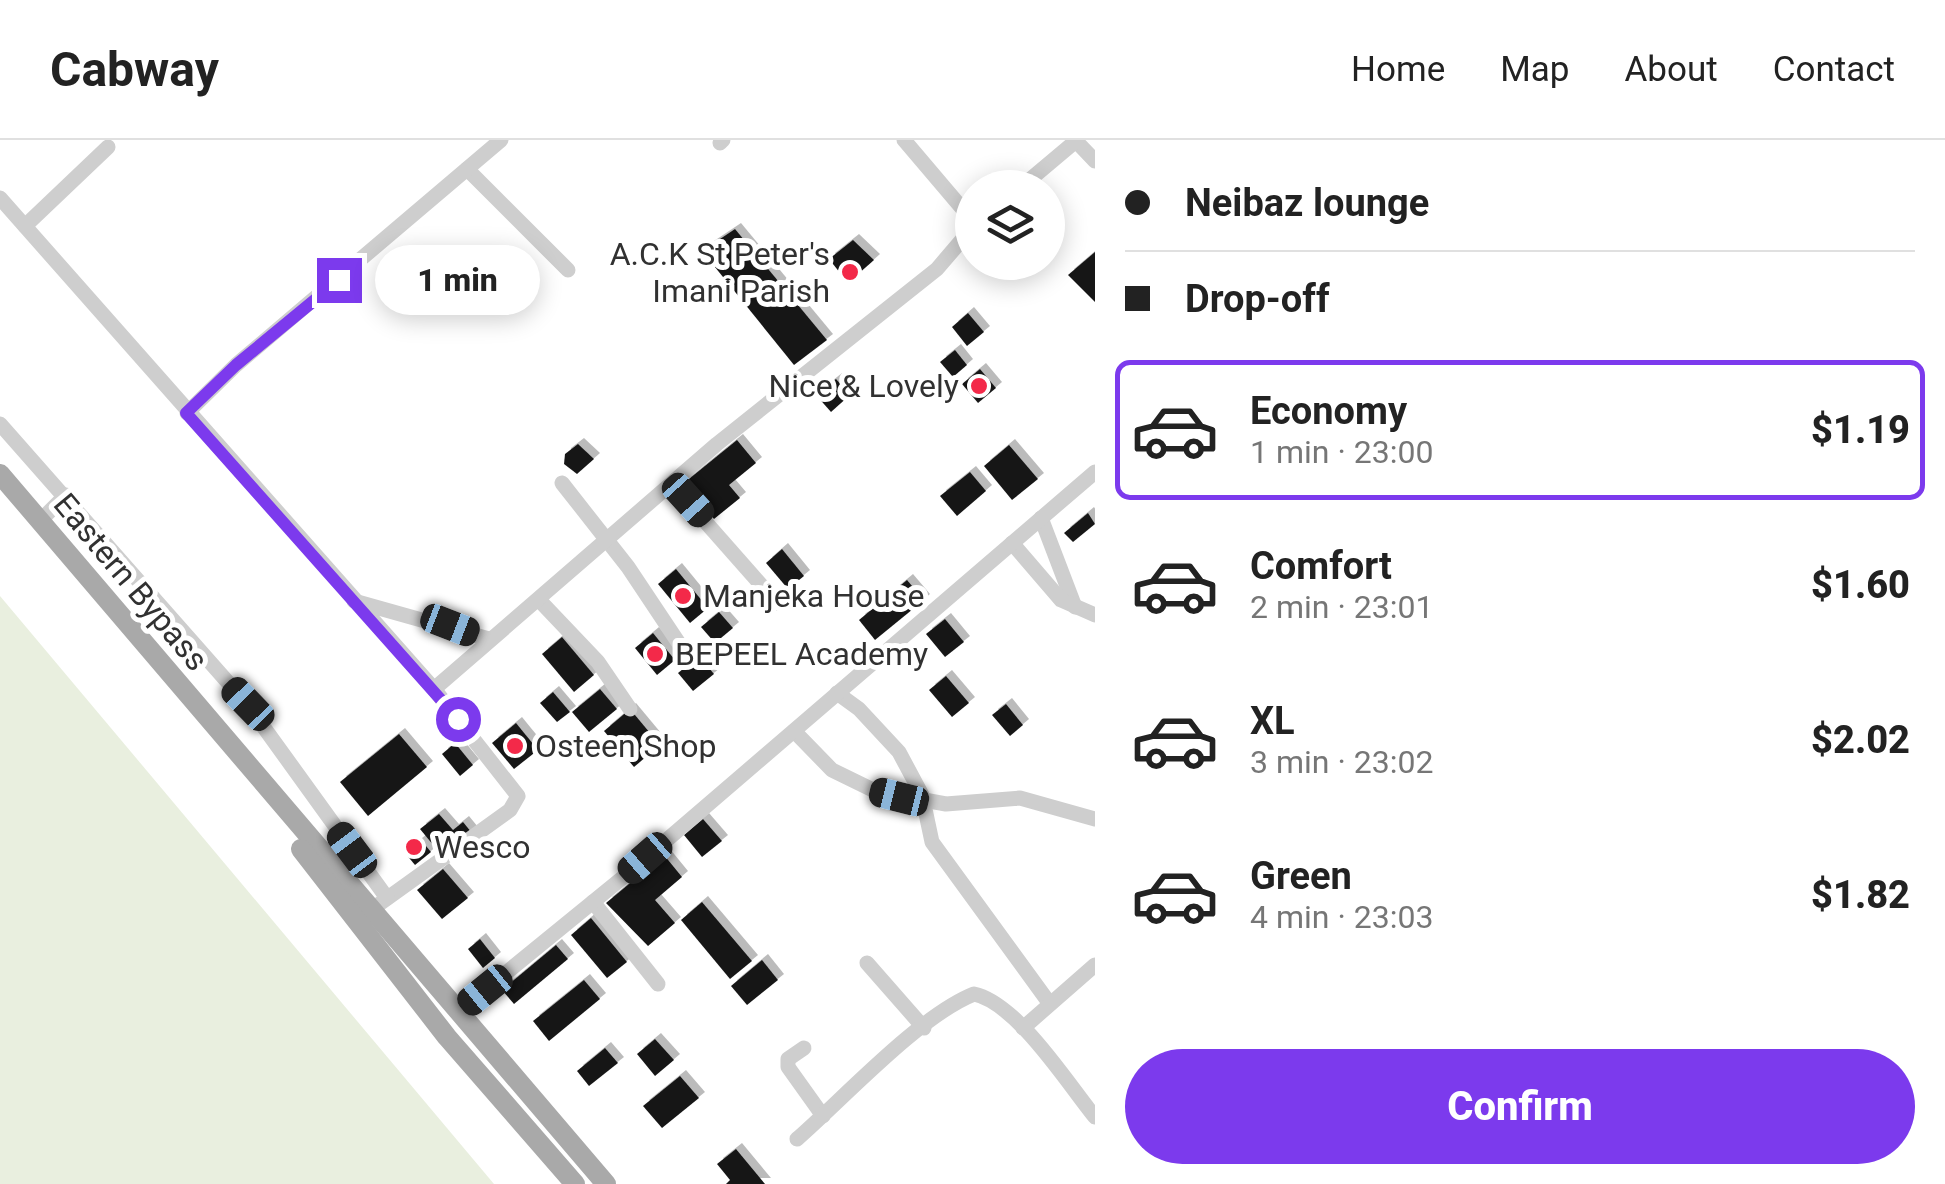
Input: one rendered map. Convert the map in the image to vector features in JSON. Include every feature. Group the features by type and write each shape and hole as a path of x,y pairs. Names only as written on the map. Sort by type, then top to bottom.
{"main road":[{"name":"Eastern Bypass","path":"3,488 40,521 178,684 379,904 458,1012 606,1184"},
{"name":"Eastern Bypass","path":"3,488 314,864 448,1037 575,1184"}],"street":[{"path":"904,140 955,200"},
{"path":"914,140 955,191"},
{"path":"1041,170 1076,140 1095,161"},
{"path":"186,413 236,365 496,141"},
{"path":"25,226 108,147"},
{"path":"467,169 568,270"},
{"path":"0,198 186,413 434,689 514,790 517,804 379,904 262,722 0,424"},
{"path":"434,689 672,484 937,269 955,248"},
{"path":"458,1012 593,902 1095,472"},
{"path":"562,483 682,648"},
{"path":"672,484 777,604"},
{"path":"40,521 66,495"},
{"path":"1042,518 1076,610"},
{"path":"1012,543 1060,600 1095,615"},
{"path":"540,601 598,662 630,710"},
{"path":"354,602 489,639"},
{"path":"178,684 204,659"},
{"path":"837,693 859,709 899,752 924,803 932,842 1050,1004"},
{"path":"794,731 823,763 844,777 924,803 1020,798 1095,819"},
{"path":"593,902 658,984"},
{"path":"867,962 924,1028"},
{"path":"1022,1028 1095,965"},
{"path":"797,1138 924,1028 974,994 989,1000 1022,1028 1095,1117"},
{"path":"804,1048 788,1058 788,1067 823,1116"}],"green space":[{"path":"0,596 494,1184 0,1184"}],"building":[{"path":"735,229 827,340 794,365 702,251"},
{"name":"A.C.K St Peter's Imani Parish","path":"853,240 874,260 848,283 829,259"},
{"path":"1095,252 1095,302 1068,275"},
{"path":"968,313 984,332 967,346 952,327"},
{"path":"955,350 967,365 953,377 940,362"},
{"name":"Nice & Lovely","path":"980,369 996,388 978,403 962,384"},
{"path":"836,379 850,395 831,412 816,395"},
{"path":"737,440 756,463 729,485 740,498 714,519 684,483"},
{"path":"578,444 594,459 577,474 564,464 565,454"},
{"path":"1009,445 1038,479 1012,500 984,466"},
{"path":"970,472 986,491 957,516 940,496"},
{"path":"1088,513 1095,524 1073,542 1064,533"},
{"path":"782,549 804,576 788,589 766,563"},
{"name":"Manjeka House","path":"676,569 708,608 690,623 658,584"},
{"path":"907,580 924,600 875,640 859,620"},
{"path":"719,612 733,628 715,643 701,627"},
{"path":"945,619 964,642 945,657 926,634"},
{"name":"BEPEEL Academy","path":"653,633 675,660 657,675 635,648"},
{"path":"562,637 594,675 574,692 542,654"},
{"path":"699,656 714,674 693,691 678,673"},
{"path":"946,676 969,703 952,717 929,690"},
{"path":"600,689 617,709 589,732 572,712"},
{"path":"553,692 570,712 557,722 540,703"},
{"path":"1006,704 1023,725 1010,736 992,715"},
{"path":"630,709 660,745 634,767 604,731"},
{"name":"Osteen Shop","path":"516,723 538,750 514,769 492,743"},
{"path":"399,734 427,767 368,816 340,782"},
{"path":"455,743 473,765 460,776 442,754"},
{"path":"439,814 453,830 463,822 472,833 443,857 420,829"},
{"path":"703,819 722,841 702,857 684,835"},
{"path":"421,840 431,852 415,865 405,853"},
{"path":"664,855 682,877 655,900 675,923 648,946 606,903"},
{"path":"443,869 468,898 442,919 417,890"},
{"path":"702,902 752,961 730,979 681,920"},
{"path":"591,918 627,962 607,978 571,935"},
{"path":"480,939 495,958 483,968 468,949"},
{"path":"556,945 568,959 514,1004 502,990"},
{"path":"762,960 778,980 747,1005 731,986"},
{"path":"584,980 600,999 549,1041 533,1021"},
{"path":"655,1039 674,1060 655,1076 637,1054"},
{"path":"605,1048 618,1063 589,1086 577,1071"},
{"path":"680,1076 699,1098 662,1128 643,1106"},
{"path":"736,1149 765,1184 726,1184 730,1180 717,1164"}],"place":[{"name":"A.C.K St Peter's Imani Parish","path":"850,272"},
{"name":"Nice & Lovely","path":"979,386"},
{"name":"Manjeka House","path":"683,596"},
{"name":"BEPEEL Academy","path":"655,654"},
{"name":"Osteen Shop","path":"515,746"},
{"name":"Wesco","path":"414,847"}],"route":[{"path":"339,280 236,365 186,413 458,719"}]}
